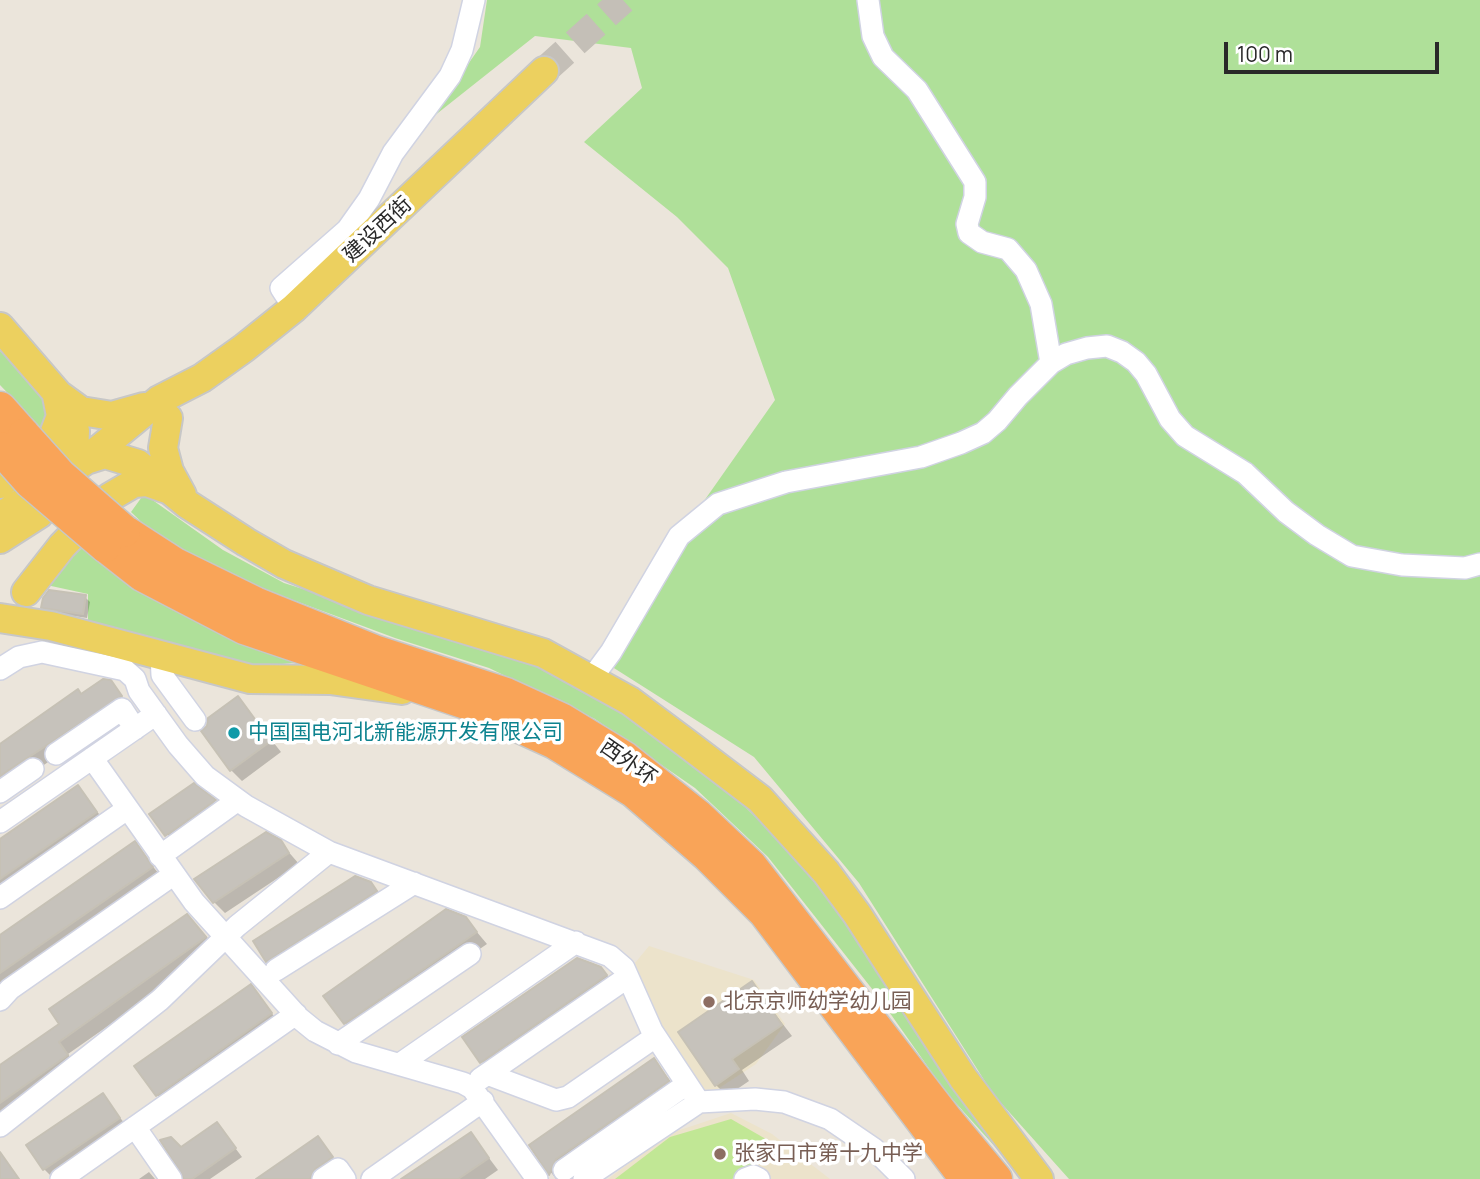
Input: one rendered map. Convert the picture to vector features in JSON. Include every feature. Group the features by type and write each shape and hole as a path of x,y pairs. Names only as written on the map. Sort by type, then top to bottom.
{"highway":[{"path":"0,408 8,443 60,475 115,538"},
{"name":"西外环","path":"115,538 142,575 244,628 483,710 555,744 633,791 707,855 765,913 966,1179"},
{"name":"西外环","path":"115,538 254,603 377,652 506,694 561,719 625,758 698,815 751,866 947,1120 996,1179"}],"main road":[{"name":"建设西街","path":"0,539 15,521 74,473 164,409 295,308 544,71"},
{"path":"0,327 57,393 81,411 112,416 164,409 163,448 178,497"},
{"path":"51,626 31,606 26,592 45,530 74,473 75,431 57,393"},
{"path":"0,484 53,437 61,416 57,393"},
{"name":"建设西街","path":"74,473 119,457 164,409"},
{"path":"74,473 105,454 119,457 138,464 178,497"},
{"path":"26,592 62,546 110,497 134,483 147,482 178,497 284,564 368,600 543,653 630,701 760,799 826,872 857,914 962,1078 1039,1179"},
{"path":"0,618 51,626 250,680 330,680 408,691 483,710"}],"street":[{"path":"295,308 281,288 347,230 369,199 393,153 450,76 462,50 474,0"},
{"path":"868,0 873,36 883,57 917,90 975,182 975,197 967,224 969,233 982,242 1008,249 1026,270 1041,304 1051,363"},
{"path":"590,679 611,652 679,536 718,504 786,482 921,457 961,443 983,433 997,421 1051,363 1066,354 1087,348 1107,346 1122,352 1146,374 1170,419 1185,436 1245,473 1286,512 1352,556 1402,565 1465,568 1480,564"},
{"path":"0,669 19,657 42,652 125,670 135,679 139,691 205,776 238,800 329,852 610,956 624,968 656,1037 693,1093"},
{"path":"160,656 162,676 195,720"},
{"path":"56,754 122,709 135,729"},
{"path":"0,822 156,714"},
{"path":"92,758 173,875 226,937 296,1014 315,1031 338,1044 480,1087 556,1100 568,1097 656,1037"},
{"path":"0,792 33,769"},
{"path":"160,856 238,800"},
{"path":"0,898 127,809"},
{"path":"0,1126 160,1000 226,937 329,852"},
{"path":"0,1000 10,989 173,875"},
{"path":"276,970 414,883"},
{"path":"400,1064 576,942"},
{"path":"338,1044 470,954"},
{"path":"372,1179 480,1087 628,977"},
{"path":"61,1179 296,1014"},
{"path":"480,1087 537,1179"},
{"path":"584,1179 693,1093"},
{"path":"564,1170 693,1093 784,1102 830,1119 874,1149 904,1179"},
{"path":"135,1127 171,1179"},
{"path":"323,1179 338,1168 345,1179"},
{"path":"745,1179 753,1176 759,1179"}],"shaded area":[{"name":"北京京师幼学幼儿园","path":"649,946 754,980 785,1024 756,1064 704,1098 657,1023 635,963"},
{"name":"张家口市第十九中学","path":"731,1113 772,1134 830,1179 608,1179 668,1134"}],"green space":[{"path":"487,0 1480,0 1480,1179 1069,1179 993,1094 859,883 754,757 595,656 775,400 728,268 677,217 584,142 642,88 631,48 535,36 429,120 480,47"},
{"path":"0,351 40,392 52,413 45,432 0,385"},
{"path":"144,494 223,550 284,583 528,661 605,699 664,741 735,797 791,852 838,910 1024,1179 945,1091 880,999 768,857 695,788 595,719 489,668 395,638 234,578 153,533 131,512"},
{"path":"72,541 141,592 301,662 263,666 220,662 88,626 88,594 42,584"},
{"name":"张家口市第十九中学","path":"731,1119 778,1146 732,1179 615,1179 670,1137"}],"building":[{"path":"49,590 86,595 83,614 41,608 43,598"},
{"path":"103,679 111,680 122,696 0,776 0,744 78,689 81,694"},
{"name":"中国国电河北新能源开发有限公司","path":"238,696 271,741 230,771 201,731 207,726 208,718"},
{"path":"194,783 216,800 165,836 149,814"},
{"path":"78,785 97,812 0,879 0,839"},
{"path":"266,832 281,840 289,853 213,903 194,879"},
{"path":"135,841 153,867 0,973 0,935"},
{"path":"355,876 371,882 377,891 266,962 253,941"},
{"path":"446,909 466,917 477,932 344,1024 323,996"},
{"path":"187,914 206,937 59,1042 68,1055 0,1103 0,1065 59,1024 49,1009"},
{"path":"577,958 601,967 607,975 480,1063 462,1037"},
{"path":"752,981 782,1025 732,1059 739,1069 715,1086 678,1032"},
{"path":"251,984 272,1013 156,1096 134,1066"},
{"path":"654,1058 669,1081 556,1159 549,1175 529,1145"},
{"path":"103,1093 120,1118 43,1170 26,1145"},
{"path":"217,1122 236,1148 192,1179 184,1179 160,1140 171,1137 181,1147"},
{"path":"471,1132 489,1158 458,1179 401,1179"},
{"path":"318,1136 333,1157 315,1169 310,1179 256,1179"},
{"path":"0,1152 19,1179 0,1179"}],"tunnel":[{"path":"544,71 623,0"}],"place":[{"name":"中国国电河北新能源开发有限公司","path":"234,733"},
{"name":"北京京师幼学幼儿园","path":"709,1002"},
{"name":"张家口市第十九中学","path":"720,1154"}]}
